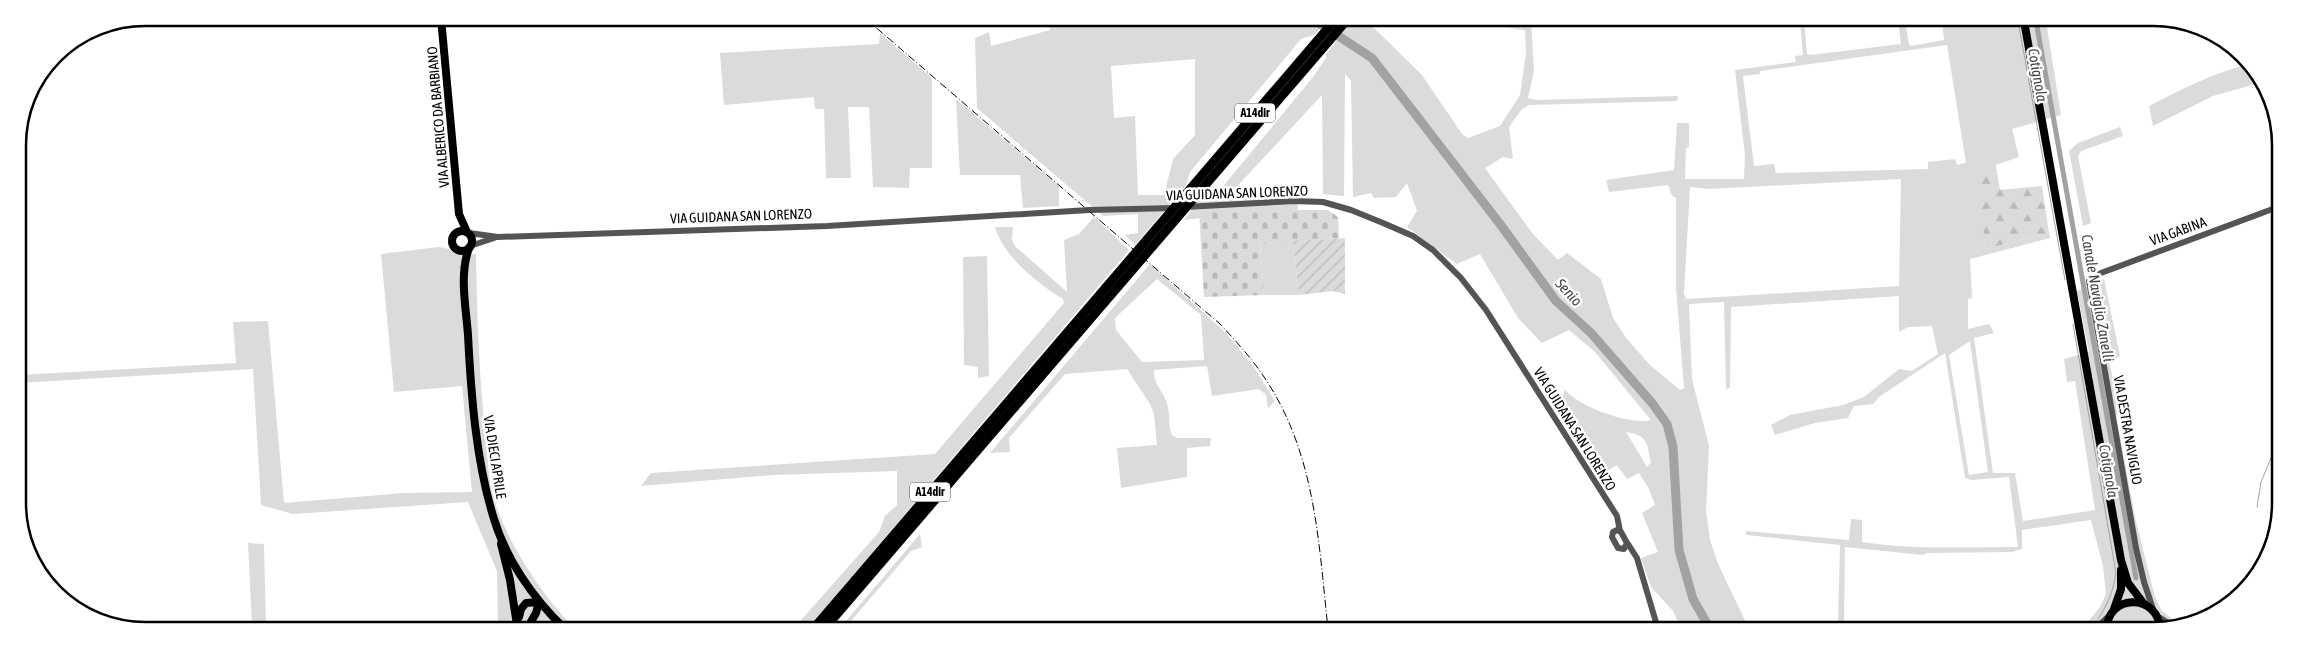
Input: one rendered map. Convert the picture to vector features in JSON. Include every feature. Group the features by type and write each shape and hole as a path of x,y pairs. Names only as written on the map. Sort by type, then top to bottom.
{"highway":[{"name":"A14dir","path":"1316,49 1331,26"},
{"name":"A14dir","path":"820,622 1049,360 1316,49 1341,26"},
{"name":"A14dir","path":"830,622 1049,360"}],"main road":[{"name":"VIA ALBERICO DA BARBIANO","path":"442,26 460,214 456,234"},
{"path":"2025,26 2121,560 2128,583 2140,602 2155,614 2157,621"},
{"name":"VIA ALBERICO DA BARBIANO","path":"460,214 468,233"},
{"path":"461,231 468,233 472,241 470,247 463,250 458,249 453,242 456,234 461,231"},
{"name":"VIA DIECI APRILE","path":"464,270 470,247"},
{"name":"VIA DIECI APRILE","path":"458,249 464,270 469,367 480,460 494,520 508,552 539,602 558,622"},
{"path":"494,520 510,580 516,622"},
{"path":"2109,621 2121,590 2121,560"},
{"path":"518,622 524,604 539,602 536,614 531,622"},
{"path":"2111,614 2121,605 2140,602"}],"street":[{"name":"VIA GUIDANA SAN LORENZO","path":"498,237 828,226 1294,201 1323,202 1351,210 1412,236 1433,250 1462,278 1486,310 1608,504 1617,531"},
{"name":"VIA GABINA","path":"2089,281 2100,274 2272,209"},
{"path":"468,233 498,237"},
{"path":"470,247 498,237"},
{"name":"VIA DESTRA NAVIGLIO","path":"2089,281 2144,582 2155,614"},
{"path":"1625,547 1618,548 1612,537 1617,531 1625,547 1638,564 1656,621"},
{"name":"VIA DESTRA NAVIGLIO","path":"2140,602 2144,582"},
{"path":"2104,621 2111,614"},
{"path":"2155,614 2166,621"}],"green space":[{"path":"1050,26 1322,26 1314,35 1301,39 1190,172 1186,185 1135,245 1125,235 1138,233 1138,214 1103,216 977,108 975,38 989,32 991,46 1050,30","holes":["1195,59 1195,135 1173,159 1164,195 1138,195 1135,116 1114,118 1111,66"]},
{"path":"1348,26 1374,26 1373,27 1422,75 1462,134 1468,138 1500,126 1520,95 1526,53 1525,31 1497,26 1521,28 1521,26 1531,26 1534,71 1528,98 1536,100 1678,96 1677,101 1529,105 1522,109 1509,127 1513,159 1503,157 1485,168 1533,234 1558,260 1567,253 1601,279 1613,318 1627,339 1650,365 1680,390 1684,388 1676,288 1676,198 1672,196 1668,185 1609,192 1606,180 1674,170 1677,123 1689,123 1689,147 1686,148 1685,179 1744,179 1745,156 1735,70 1796,62 1795,56 1803,55 1800,26 1804,26 1807,54 1810,55 1901,44 1899,26 1906,26 1911,46 1944,40 1943,26 2047,26 2061,115 2012,129 2019,157 1996,165 1997,173 1979,176 1985,249 2049,233 2050,238 1970,259 1972,298 1968,299 1968,329 1989,324 1994,333 1974,338 1993,473 2015,473 2023,521 2095,510 2075,381 2067,382 2064,359 2089,352 2077,291 2104,279 2120,356 2109,362 2120,408 2116,416 2136,522 2155,597 2162,611 2174,620 2088,621 2100,607 2106,594 2103,566 2091,520 2022,530 2022,549 2012,552 1927,553 1923,555 1845,547 1844,621 1775,621 1838,621 1840,545 1746,535 1746,531 1849,540 1851,519 1862,520 1862,542 1920,547 2018,547 2009,477 1972,480 1965,478 1945,353 1879,397 1873,404 1854,406 1848,418 1815,423 1775,435 1771,425 1790,415 1843,405 1864,397 1899,369 1912,371 1938,354 1932,326 1908,327 1899,332 1899,296 1731,307 1730,388 1726,389 1724,302 1689,304 1692,379 1709,446 1706,511 1710,540 1719,566 1745,621 1678,621 1673,611 1651,587 1641,558 1658,552 1642,513 1655,505 1649,489 1639,473 1627,479 1617,465 1602,474 1575,431 1559,411 1565,389 1580,402 1605,413 1631,420 1651,420 1595,352 1569,330 1542,343 1518,318 1480,254 1457,264 1407,227 1417,211 1407,183 1396,197 1374,198 1371,193 1353,197 1351,81 1345,74 1344,196 1323,194 1322,95 1230,194 1232,198 1297,194 1298,210 1200,210 1200,218 1184,220 1201,197 1221,189 1313,77 1326,58 1326,54","holes":["1947,45 1966,163 1957,165 1955,159 1928,162 1928,169 1776,173 1774,164 1754,166 1743,76 1760,74 1760,71","1901,179 1899,286 1686,299 1684,293 1690,187 1709,189","1970,341 1988,472 1969,475 1949,355","1626,432 1639,436 1645,441 1651,462 1647,467"]},
{"path":"880,33 932,78 932,168 910,168 909,188 873,187 869,107 848,107 851,178 826,178 824,109 815,109 814,97 724,105 720,53 879,44"},
{"path":"2241,66 2255,84 2213,96 2153,126 2149,106 2185,88"},
{"path":"956,99 1059,186 1059,206 1023,208 1020,175 960,175"},
{"path":"2120,127 2123,136 2081,151 2078,156 2091,223 2083,226 2069,151 2078,143"},
{"path":"1997,173 2000,190 2042,186 2049,233 1985,249 1978,176"},
{"path":"1199,210 1328,210 1338,217 1339,238 1260,244 1264,295 1204,297"},
{"path":"1094,217 1129,250 813,622 800,622 879,532 885,516 897,505 897,471 773,475 641,486 651,473 935,454 1064,303 1063,299 1043,286 1013,259 999,238 995,227 1013,227 1012,240 1015,246 1067,292 1064,240 1079,234"},
{"path":"1345,238 1345,294 1333,291 1299,295 1293,241"},
{"path":"1293,241 1299,295 1264,295 1260,244"},
{"path":"439,247 449,249 455,254 476,254 482,393 491,488 496,506 524,563 549,599 569,622 498,622 497,571 468,502 293,514 261,505 253,369 26,383 26,375 236,363 233,322 268,321 284,503 404,493 472,492 462,386 394,392 381,254"},
{"path":"987,256 989,376 978,378 978,367 964,365 963,257"},
{"path":"1150,264 1226,333 1254,367 1275,401 1268,408 1266,395 1259,389 1212,396 1207,366 1154,370 1155,380 1168,407 1172,435 1177,438 1211,438 1210,446 1187,448 1187,477 1121,488 1117,448 1157,445 1154,414 1150,404 1127,369 1065,374 1009,438 1010,452 990,453","holes":["1157,279 1201,315 1204,360 1142,362 1116,330 1115,318"]},
{"path":"920,534 922,547 911,551 850,622 845,622"},
{"path":"248,543 264,544 266,622 252,622"}],"waterway":[{"name":"Senio","path":"1323,26 1372,58 1500,224 1556,301 1591,333 1652,403 1667,424 1673,447 1679,550 1693,599 1706,621"},
{"name":"Cotignola","path":"2019,26 2065,280"},
{"name":"Canale Naviglio Zanelli","path":"2037,26 2136,578"},
{"name":"Cotignola","path":"2073,324 2116,573 2110,598 2098,619"},
{"path":"2257,507 2261,482 2272,456"}],"railway":[{"path":"874,26 1220,324 1253,361 1276,397 1291,428 1302,460 1316,526 1327,621"}]}
